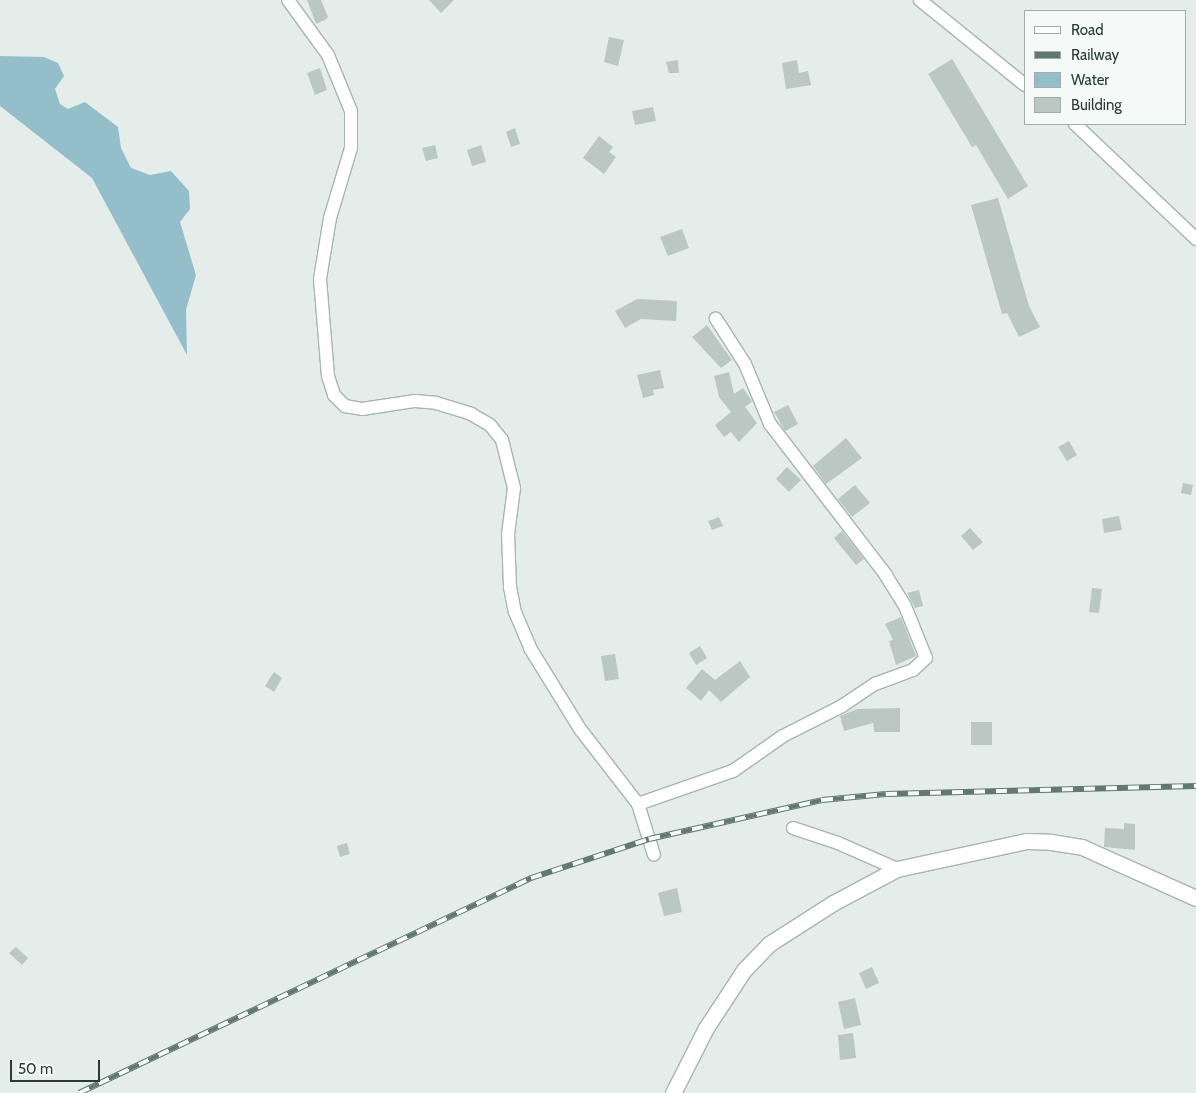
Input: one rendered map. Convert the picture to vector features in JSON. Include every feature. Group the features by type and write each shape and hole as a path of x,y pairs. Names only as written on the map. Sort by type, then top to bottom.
{"street":[{"path":"288,0 328,55 350,111 351,148 330,218 320,279 328,376 334,395 345,406 362,409 415,401 436,403 471,414 490,425 502,440 514,488 508,534 510,588 516,612 530,648 580,729 638,804 654,854"},
{"path":"920,0 1024,84"},
{"path":"1076,125 1196,239"},
{"path":"638,804 733,771 783,736 842,706 875,684 913,670 926,658 905,606 886,575 770,424 745,364 716,319"},
{"path":"793,828 838,843 897,869"},
{"path":"673,1093 706,1028 733,986 769,944 833,903 897,869 1027,841 1052,842 1082,847 1196,898"}],"water":[{"path":"0,56 44,57 58,63 64,76 55,89 60,104 68,109 85,102 118,127 121,148 131,168 150,175 171,171 189,191 190,209 180,222 196,275 186,310 187,355 92,178 0,106"}],"building":[{"path":"307,0 321,0 328,17 316,24"},
{"path":"429,0 454,0 441,13"},
{"path":"609,37 624,40 618,66 604,62"},
{"path":"952,59 1028,186 1008,199 976,145 972,147 928,74"},
{"path":"678,60 679,73 669,73 666,62"},
{"path":"797,60 799,73 808,71 811,85 786,89 782,63"},
{"path":"320,68 327,90 315,95 307,73"},
{"path":"653,107 656,121 635,125 632,111"},
{"path":"515,128 520,144 511,147 506,132"},
{"path":"599,136 613,147 609,152 616,157 604,174 583,158"},
{"path":"435,145 438,158 426,161 422,148"},
{"path":"481,145 486,162 472,166 467,150"},
{"path":"998,198 1029,306 1040,327 1019,337 1007,313 1002,314 971,205"},
{"path":"682,229 689,248 668,256 660,237"},
{"path":"637,299 677,301 676,321 641,319 625,328 615,311"},
{"path":"707,325 732,360 721,368 692,337"},
{"path":"660,370 664,388 653,390 654,395 643,398 637,375"},
{"path":"729,372 734,394 743,388 752,402 745,407 757,423 739,442 731,432 724,437 715,425 731,412 719,397 714,376"},
{"path":"788,405 798,424 785,431 774,412"},
{"path":"846,438 862,458 826,484 813,466"},
{"path":"1069,441 1077,455 1067,461 1058,447"},
{"path":"787,467 801,480 789,492 776,479"},
{"path":"1183,483 1193,485 1191,495 1181,493"},
{"path":"855,485 870,503 852,517 838,499"},
{"path":"1119,516 1122,530 1104,533 1102,519"},
{"path":"719,517 723,526 712,530 708,521"},
{"path":"970,528 983,542 973,550 961,536"},
{"path":"842,531 864,559 856,565 834,538"},
{"path":"1092,588 1102,589 1099,613 1089,612"},
{"path":"919,590 923,606 915,608 907,593"},
{"path":"901,617 916,656 896,665 889,641 893,640 885,624"},
{"path":"700,646 707,658 696,665 689,653"},
{"path":"615,654 619,679 605,681 601,656"},
{"path":"740,661 750,677 721,702 709,690 701,701 686,688 702,669 715,680"},
{"path":"274,672 282,678 274,692 265,686"},
{"path":"900,708 900,732 874,732 873,723 844,731 840,716 857,709"},
{"path":"971,722 992,722 992,745 971,745"},
{"path":"1124,823 1135,824 1135,850 1104,847 1105,828 1124,829"},
{"path":"347,843 350,854 340,857 337,846"},
{"path":"677,888 682,912 664,916 658,893"},
{"path":"16,947 28,958 22,965 9,953"},
{"path":"872,967 879,983 866,989 859,973"},
{"path":"855,998 861,1025 844,1029 838,1002"},
{"path":"853,1033 856,1058 840,1060 838,1035"}],"railway":[{"path":"79,1093 531,878 649,839 822,800 886,794 1196,786"}]}
